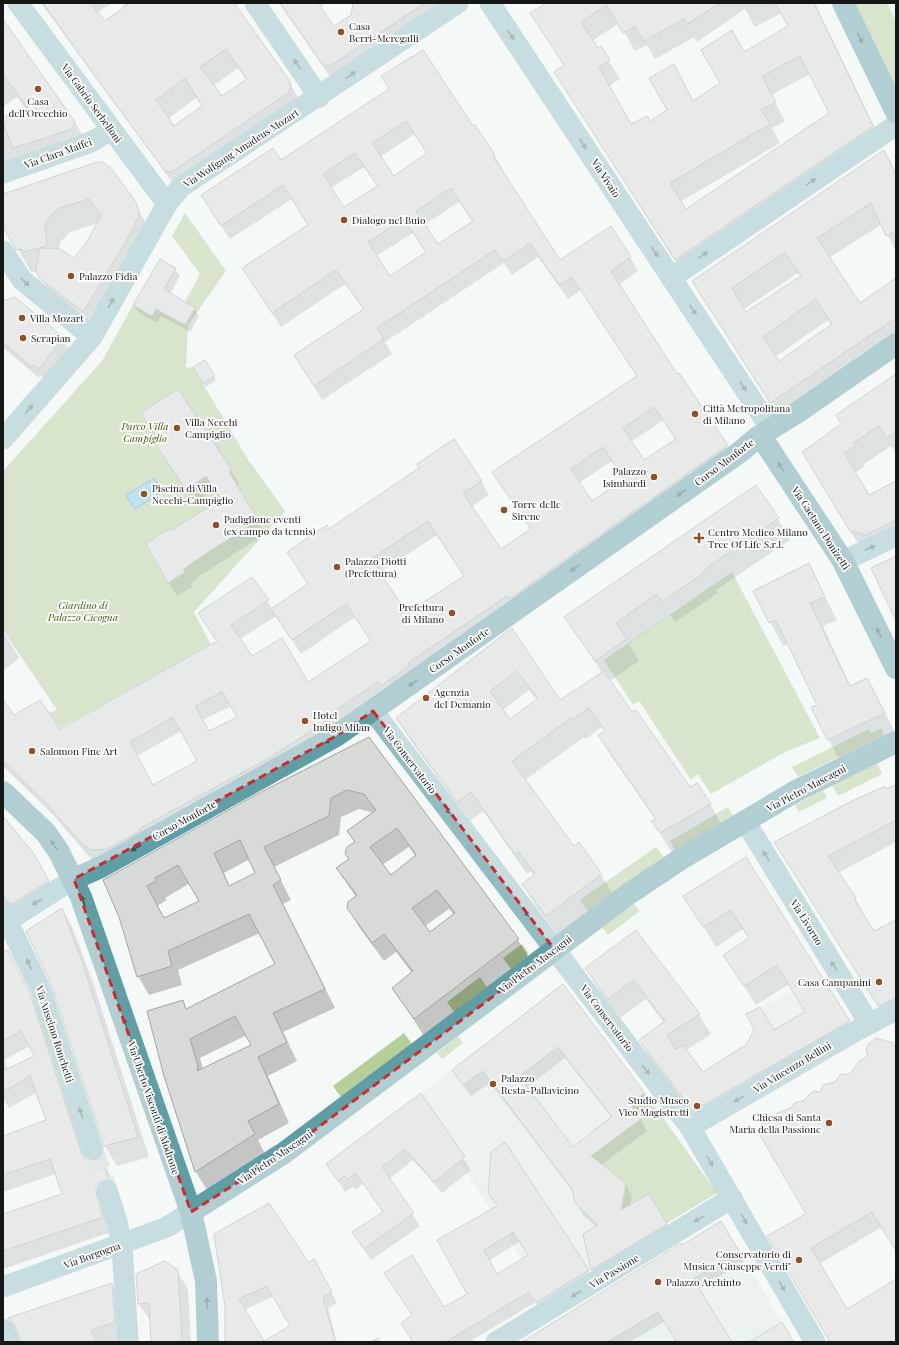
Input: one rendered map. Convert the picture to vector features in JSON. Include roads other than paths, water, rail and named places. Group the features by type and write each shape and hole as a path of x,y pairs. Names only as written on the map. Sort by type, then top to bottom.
{"street":[{"name":"Via Gabrio Serbelloni","path":"18,3 167,204"},
{"path":"255,3 319,97"},
{"name":"Via Wolfgang Amadeus Mozart","path":"3,438 92,337 167,204 180,187 319,97 458,3"},
{"name":"Via Vivaio","path":"490,3 722,354 765,433"},
{"path":"843,3 896,112"},
{"path":"671,278 896,125"},
{"name":"Via Clara Maffei","path":"3,173 91,142 112,130"},
{"path":"3,251 22,280 92,337"},
{"name":"Corso Monforte","path":"5,919 74,879 101,867 329,740 373,711 765,433 896,344"},
{"name":"Via Gaetano Donizetti","path":"765,433 768,447 843,561 896,668"},
{"path":"843,561 896,536"},
{"name":"Via Conservatorio","path":"373,711 690,1127 814,1342"},
{"name":"Via Pietro Mascagni","path":"185,1216 284,1153 636,888 681,859 796,791 896,742"},
{"name":"Via Uberto Visconti di Modrone","path":"3,792 46,833 74,879 206,1281 208,1342"},
{"name":"Via Livorno","path":"745,821 870,1023"},
{"name":"Via Anselmo Ronchetti","path":"5,919 42,990 93,1150"},
{"name":"Via Vincenzo Bellini","path":"690,1127 870,1023 896,1010"},
{"path":"107,1190 120,1230 128,1342"},
{"name":"Via Passione","path":"496,1342 732,1198"},
{"name":"Via Borgogna","path":"3,1287 122,1245 167,1227 185,1216"},
{"path":"3,1329 9,1342"}],"water":[{"name":"Piscina di Villa Necchi-Campiglio","path":"154,478 162,492 135,509 126,495"}],"tunnel":[{"path":"93,1150 107,1190"}],"place":[{"name":"Casa Berri-Meregalli","path":"341,32"},
{"name":"Casa dell'Orecchio","path":"38,89"},
{"name":"Dialogo nel Buio","path":"344,220"},
{"name":"Palazzo Fidia","path":"71,276"},
{"name":"Villa Mozart","path":"22,318"},
{"name":"Serapian","path":"23,338"},
{"name":"Città Metropolitana di Milano","path":"695,414"},
{"name":"Villa Necchi Campiglio","path":"177,428"},
{"name":"Palazzo Isimbardi","path":"654,477"},
{"name":"Piscina di Villa Necchi-Campiglio","path":"144,494"},
{"name":"Torre delle Sirene","path":"504,510"},
{"name":"Padiglione eventi (ex campo da tennis)","path":"216,525"},
{"name":"Centro Medico Milano Tree Of Life S.r.l.","path":"699,538"},
{"name":"Palazzo Diotti (Prefettura)","path":"337,567"},
{"name":"Prefettura di Milano","path":"452,613"},
{"name":"Agenzia del Demanio","path":"426,698"},
{"name":"Hotel Indigo Milan","path":"305,721"},
{"name":"Salomon Fine Art","path":"32,751"},
{"name":"Casa Campanini","path":"879,982"},
{"name":"Palazzo Resta-Pallavicino","path":"493,1084"},
{"name":"Studio Museo Vico Magistretti","path":"697,1106"},
{"name":"Chiesa di Santa Maria della Passione","path":"829,1123"},
{"name":"Conservatorio di Musica \"Giuseppe Verdi\"","path":"799,1260"},
{"name":"Palazzo Archinto","path":"658,1282"}],"park label":[{"name":"Parco Villa Campiglio","path":"145,432"},
{"name":"Giardino di Palazzo Cicogna","path":"83,610"}]}
